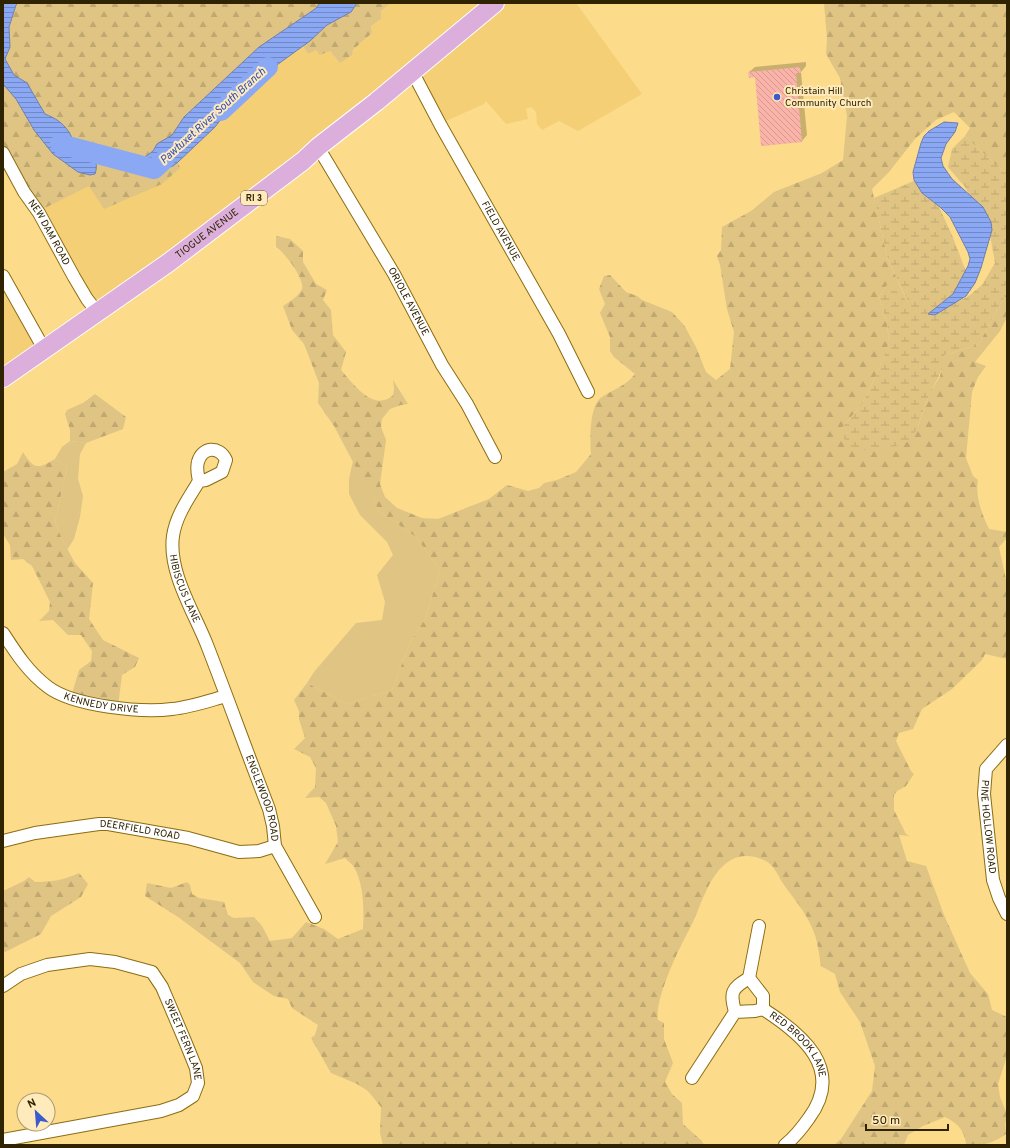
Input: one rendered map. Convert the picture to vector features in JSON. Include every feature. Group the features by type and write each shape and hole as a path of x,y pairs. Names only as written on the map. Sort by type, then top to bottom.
{"main road":[{"name":"TIOGUE AVENUE","path":"3,378 174,259 303,161 318,147 376,102 495,3"}],"street":[{"name":"FIELD AVENUE","path":"412,72 440,126 559,334 588,392"},
{"name":"ORIOLE AVENUE","path":"318,147 394,274 442,365 467,404 495,458"},
{"name":"NEW DAM ROAD","path":"3,152 24,192 39,213 77,282 97,312"},
{"path":"3,276 44,349"},
{"name":"HIBISCUS LANE","path":"199,481 179,516 173,536 173,555 179,578 226,696"},
{"name":"KENNEDY DRIVE","path":"3,633 23,663 49,688 64,696 85,702 145,710 165,710 226,696"},
{"name":"ENGLEWOOD ROAD","path":"226,696 269,809 273,826 275,846 315,917"},
{"name":"PINE HOLLOW ROAD","path":"1007,744 986,769 984,794 993,880 999,898 1007,914"},
{"name":"DEERFIELD ROAD","path":"3,841 35,833 108,824 188,838 240,852 259,851 275,846"},
{"path":"692,1078 735,1012 732,999 734,990 749,978 759,926"},
{"name":"SWEET FERN LANE","path":"3,986 21,974 48,965 90,960 115,962 152,972 162,987 196,1068 198,1083 193,1096 179,1105 161,1111 3,1140"},
{"name":"RED BROOK LANE","path":"749,978 763,996 763,1008"},
{"name":"RED BROOK LANE","path":"735,1012 755,1011 763,1008"},
{"name":"RED BROOK LANE","path":"763,1008 786,1024 808,1044 820,1064 823,1086 817,1108 795,1137 785,1145"}],"shaded area":[{"path":"391,3 576,3 642,94 578,131 559,121 542,130 537,124 536,112 531,107 526,109 528,119 506,124 486,101 484,104 439,124 412,73 97,310 39,211 89,185 180,168 178,161 215,127 245,88 303,46 308,54 316,50 330,51 340,63 372,33 371,26 381,19 381,11"},
{"path":"6,286 42,347 3,377 3,288"}],"green space":[{"path":"18,3 320,3 315,9 259,47 184,117 172,135 157,144 153,151 145,157 172,166 178,162 180,168 162,184 104,209 89,186 39,211 3,153 3,84 16,99 34,130 90,175 95,174 96,163 92,156 76,143 61,123 45,114 27,83 14,75 5,59 10,47 9,27"},
{"path":"357,3 391,3 381,11 381,19 371,26 372,33 353,50 352,55 340,63 330,51 320,55 316,50 308,54 303,46 327,25 351,12"},
{"path":"824,3 1007,3 1007,175 965,136 970,128 954,112 936,120 915,139 889,172 872,189 888,260 908,303 887,285 879,297 887,323 889,343 880,367 862,404 841,429 918,426 930,393 940,376 944,355 978,345 1007,292 1007,317 1000,331 975,362 986,366 978,377 972,392 966,458 973,476 978,480 978,499 989,529 1007,532 1007,538 999,547 1007,584 1007,659 985,654 982,660 952,689 922,709 913,729 899,733 896,741 914,774 906,786 897,791 894,795 894,810 906,834 910,836 899,835 907,861 926,866 944,915 970,973 988,994 992,1010 1007,1017 1007,1056 998,1084 1000,1097 1007,1114 1007,1120 1005,1123 1006,1134 987,1144 966,1144 962,1130 945,1117 923,1126 908,1135 904,1145 834,1145 841,1139 872,1091 875,1066 860,1022 840,992 835,974 821,966 816,939 807,917 772,866 766,861 756,857 746,856 735,858 723,866 710,883 668,976 663,989 658,1012 658,1020 664,1023 664,1039 673,1063 665,1082 672,1094 682,1103 683,1124 702,1141 704,1145 383,1145 380,1133 381,1107 368,1091 357,1084 331,1073 311,1038 315,1035 318,1025 292,1008 288,999 274,996 253,982 240,963 178,917 145,896 147,883 171,888 187,882 190,885 192,894 199,898 224,902 228,915 234,918 254,917 262,926 270,941 292,938 306,922 324,929 338,939 363,929 362,889 354,867 345,858 325,864 338,842 336,826 326,803 319,797 305,798 315,787 316,768 310,757 294,749 305,738 299,719 299,711 294,700 307,683 347,704 392,690 409,645 426,617 440,570 416,537 379,511 334,426 318,403 319,383 304,344 292,330 283,306 299,294 302,289 302,285 294,266 276,247 276,236 290,239 303,251 303,262 316,284 327,290 323,300 331,310 333,335 346,352 341,370 360,391 378,401 386,400 393,395 393,380 408,404 390,409 382,419 381,427 386,440 380,484 385,497 397,508 422,518 438,519 489,499 507,485 528,491 539,488 544,483 557,480 576,472 591,454 591,423 598,401 627,382 635,374 614,357 610,351 610,337 600,313 605,304 599,289 604,276 610,275 626,292 672,312 684,325 696,347 706,372 716,380 730,369 734,332 727,309 720,265 717,256 721,250 722,227 751,211 774,192 822,173 843,160 847,116 840,78 826,54 827,39"},
{"path":"965,136 1007,175 1007,292 978,345 944,355 942,369 928,397 918,426 911,438 901,445 863,450 852,448 847,446 841,429 862,404 880,367 889,343 887,323 879,297 887,285 908,302 888,260 874,198 916,180 933,194 952,235 967,274 958,302 970,295 982,285 995,263 990,235 965,187 948,167 952,149"},
{"path":"95,394 126,417 123,429 86,443 70,441 70,430 65,414 67,410 83,403"},
{"path":"70,441 86,443 80,454 78,479 83,496 80,517 74,539 67,550 55,522 67,467 55,459 62,447"},
{"path":"23,452 33,465 44,465 55,459 67,467 55,522 75,563 93,583 89,619 103,640 139,658 135,667 122,675 118,706 71,697 79,670 91,661 92,651 81,635 68,635 53,620 39,621 49,611 50,602 32,566 23,559 11,560 10,545 3,534 3,472 17,464"},
{"path":"353,461 379,511 416,537 440,570 426,617 409,645 392,690 347,704 307,683 314,672 356,623 382,620 385,602 377,575 393,555 387,542 360,515 349,494 349,479"},
{"path":"79,873 88,884 81,897 51,916 41,934 5,952 3,951 3,891 29,877 35,882 47,882 63,879"}],"water":[{"path":"3,3 18,3 9,27 10,47 5,59 14,75 27,83 45,114 61,123 76,143 92,156 96,163 95,174 90,175 78,172 53,154 34,130 16,99 3,84"},
{"path":"320,3 357,3 351,12 327,25 310,41 245,88 215,127 173,166 150,173 143,168 145,157 153,151 157,144 172,135 184,117 259,47 315,9"},
{"path":"944,122 958,123 955,132 946,144 941,158 943,166 952,179 983,207 991,222 992,230 975,283 966,296 935,315 928,314 953,294 968,266 970,259 968,252 950,217 922,193 914,180 913,172 924,136 929,131"}],"building":[{"name":"Christain Hill Community Church","path":"800,67 801,73 796,73 802,142 761,146 755,77 749,78 748,72"}],"waterway":[{"name":"Pawtuxet River South Branch","path":"221,111 268,67"},
{"name":"Pawtuxet River South Branch","path":"60,144 154,169 165,159"}],"place":[{"name":"Christain Hill Community Church","path":"777,97"}]}
